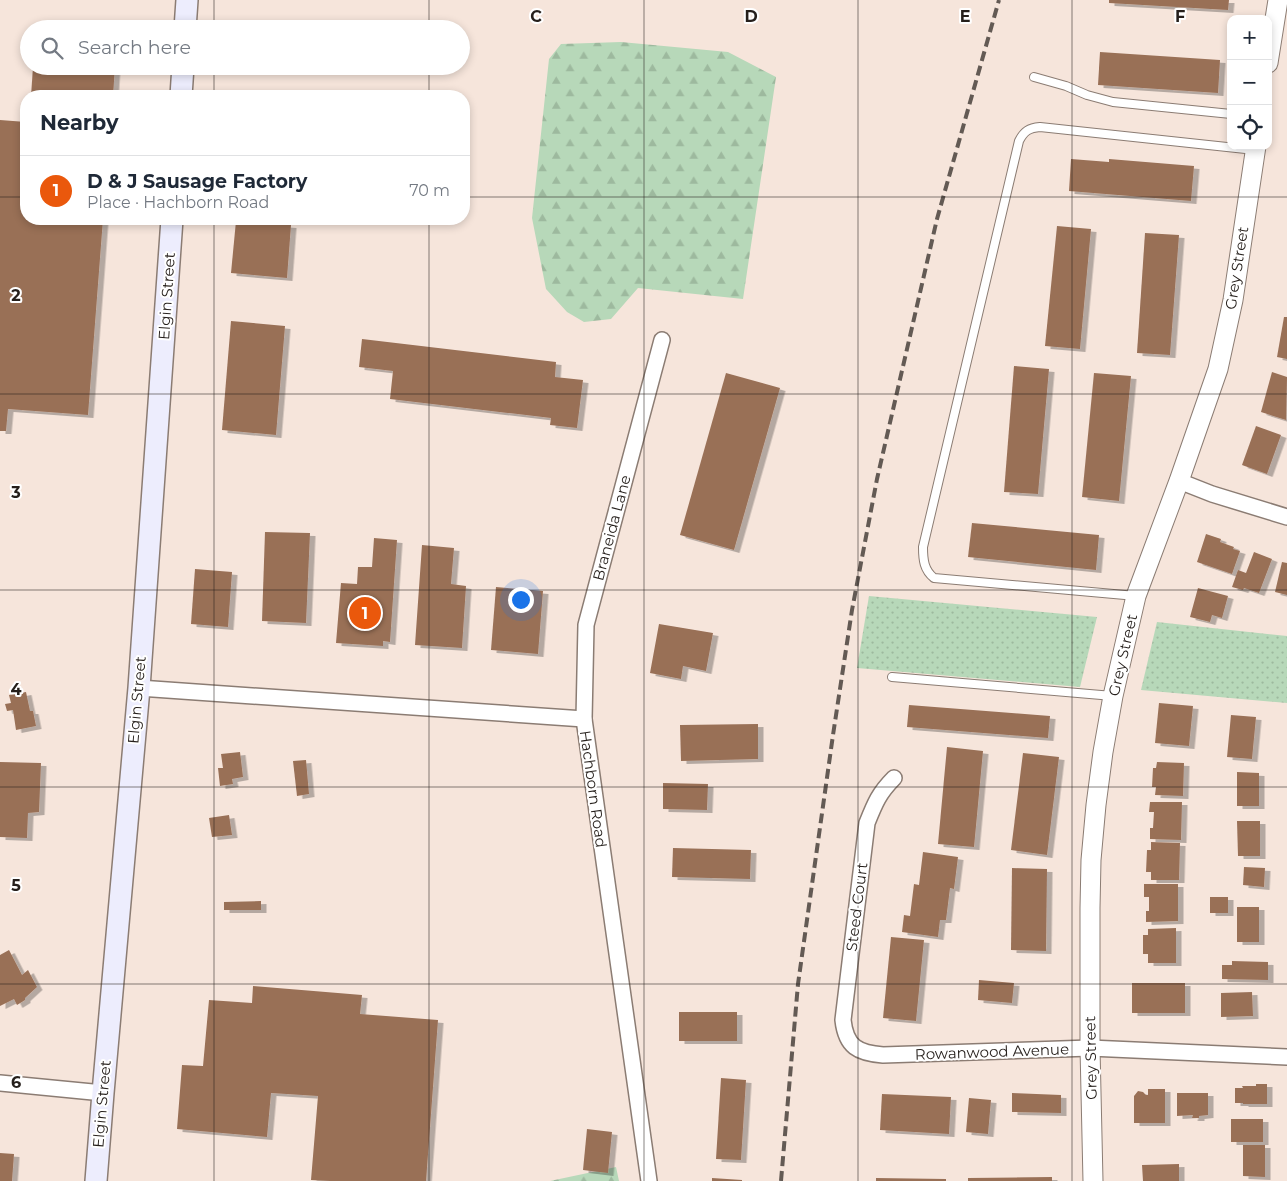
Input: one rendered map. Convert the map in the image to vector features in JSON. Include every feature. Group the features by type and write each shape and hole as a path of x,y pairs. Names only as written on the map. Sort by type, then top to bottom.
{"main road":[{"path":"186,20 188,0"},
{"path":"181,90 182,75"},
{"name":"Elgin Street","path":"96,1181 139,688 172,225"}],"street":[{"path":"1268,60 1278,0"},
{"name":"Grey Street","path":"1093,1181 1090,1048 1090,908 1091,860 1097,796 1113,696 1136,596 1215,378 1227,332 1255,150"},
{"name":"Braneida Lane","path":"584,719 586,625 662,340"},
{"path":"1179,481 1212,494 1287,517"},
{"name":"Hachborn Road","path":"139,688 584,719 649,1181"},
{"name":"Steed Court","path":"851,1043 844,1031 843,1020 868,823 875,802 883,789 894,778"},
{"name":"Rowanwood Avenue","path":"851,1043 857,1050 867,1054 883,1055 1090,1048 1287,1057"},
{"path":"0,1083 103,1092"}],"lane":[{"path":"1034,77 1113,102 1227,114"},
{"path":"1136,596 934,578 928,573 924,562 923,548 1019,141 1023,133 1030,128 1040,127 1227,145"},
{"path":"892,677 1113,696"}],"green space":[{"path":"621,42 728,52 776,77 743,299 638,288 611,319 584,322 567,312 546,289 532,218 549,59 561,44"},
{"path":"869,596 1097,617 1080,687 857,668"},
{"path":"1157,622 1287,636 1287,703 1141,690"},
{"path":"616,1167 619,1181 550,1181"}],"building":[{"path":"1109,0 1229,0 1228,10 1109,3"},
{"path":"1100,52 1220,60 1218,93 1098,85"},
{"path":"32,75 114,75 113,90 31,90"},
{"path":"0,120 20,122 20,225 103,225 88,415 8,409 6,431 0,431"},
{"path":"1071,159 1109,162 1109,159 1194,166 1191,201 1069,191"},
{"path":"236,225 291,225 287,278 231,273"},
{"path":"1057,226 1091,229 1080,349 1045,346"},
{"path":"1145,233 1179,235 1170,355 1137,353"},
{"path":"1284,317 1287,317 1287,359 1277,357"},
{"path":"231,321 285,326 276,435 222,430"},
{"path":"362,339 556,362 555,377 583,380 577,428 550,425 551,418 390,399 393,371 359,367"},
{"path":"1014,366 1049,369 1038,494 1004,492"},
{"path":"1272,372 1287,377 1286,420 1261,412"},
{"path":"726,373 780,388 734,550 680,535"},
{"path":"1094,373 1131,376 1119,501 1082,497"},
{"path":"1256,426 1281,435 1267,474 1242,465"},
{"path":"972,523 1099,535 1096,570 968,557"},
{"path":"265,532 310,533 306,623 262,621"},
{"path":"1206,534 1221,539 1220,542 1240,551 1232,574 1197,562"},
{"path":"374,538 397,540 390,642 383,641 383,646 336,643 341,583 357,584 358,567 372,567"},
{"path":"422,545 454,548 451,584 466,586 462,648 415,645"},
{"path":"1254,552 1272,559 1259,593 1244,588 1243,590 1232,587 1238,570 1246,573"},
{"path":"1282,562 1287,563 1287,595 1275,592"},
{"path":"195,569 232,572 228,627 191,624"},
{"path":"496,587 543,591 538,654 491,650"},
{"path":"1198,588 1228,596 1222,618 1212,615 1210,622 1190,617"},
{"path":"659,624 713,633 706,671 683,666 681,679 650,673"},
{"path":"26,692 30,711 33,711 36,726 16,730 13,710 7,711 5,704 11,703 9,695"},
{"path":"1159,703 1193,706 1189,746 1155,743"},
{"path":"909,705 1050,716 1048,738 907,727"},
{"path":"1231,715 1256,717 1252,759 1227,757"},
{"path":"758,724 758,759 681,761 680,725"},
{"path":"947,747 983,751 974,847 938,844"},
{"path":"240,752 243,777 232,779 233,784 220,786 218,768 223,768 221,754"},
{"path":"1023,753 1059,757 1047,855 1011,850"},
{"path":"306,760 309,794 297,796 293,761"},
{"path":"0,762 41,763 39,812 28,813 27,838 0,837"},
{"path":"1157,762 1184,763 1183,796 1155,795 1156,787 1152,787 1153,768 1156,768"},
{"path":"1237,772 1259,773 1259,806 1237,806"},
{"path":"663,783 708,784 707,810 663,809"},
{"path":"1150,802 1182,802 1181,840 1150,839 1150,828 1153,828 1154,812 1149,812"},
{"path":"229,815 232,835 212,837 209,818"},
{"path":"1237,821 1260,821 1260,856 1238,856"},
{"path":"1151,842 1180,843 1179,880 1151,880 1151,872 1146,872 1147,850 1151,850"},
{"path":"673,848 751,850 750,879 672,877"},
{"path":"923,852 958,857 954,889 950,888 946,920 940,920 938,937 902,932 904,915 910,916 914,884 919,885"},
{"path":"1244,867 1265,868 1264,887 1243,885"},
{"path":"1012,868 1047,869 1046,951 1011,950"},
{"path":"1144,884 1178,884 1178,921 1146,922 1146,911 1149,911 1149,897 1144,897"},
{"path":"1210,897 1228,897 1228,913 1210,913"},
{"path":"261,901 261,910 224,910 224,902"},
{"path":"1237,907 1259,907 1259,942 1237,942"},
{"path":"1176,928 1176,963 1148,963 1148,954 1143,954 1143,935 1148,935 1148,929"},
{"path":"891,937 924,940 916,1021 883,1018"},
{"path":"9,950 22,975 28,970 37,987 25,1000 17,1005 14,999 0,1006 0,955"},
{"path":"1232,961 1268,962 1268,980 1222,979 1222,965 1232,965"},
{"path":"979,980 1014,983 1012,1003 978,1000"},
{"path":"1132,983 1185,983 1185,1013 1132,1013"},
{"path":"253,986 362,995 360,1014 438,1020 426,1181 311,1180 318,1096 271,1093 267,1137 177,1129 182,1065 203,1066 209,1000 252,1003"},
{"path":"1252,992 1253,1016 1221,1017 1221,993"},
{"path":"679,1012 737,1012 737,1041 679,1041"},
{"path":"721,1078 746,1080 741,1160 716,1159"},
{"path":"1256,1084 1267,1084 1267,1104 1235,1103 1235,1088 1256,1086"},
{"path":"1148,1089 1165,1089 1165,1123 1134,1123 1134,1096 1138,1091 1148,1095"},
{"path":"1012,1093 1061,1095 1061,1113 1012,1112"},
{"path":"1177,1093 1208,1093 1208,1115 1199,1116 1199,1118 1192,1118 1193,1115 1177,1116"},
{"path":"882,1094 951,1097 949,1134 880,1130"},
{"path":"969,1098 991,1100 988,1134 966,1132"},
{"path":"1231,1119 1263,1119 1263,1142 1231,1142"},
{"path":"587,1129 612,1132 608,1173 583,1170"},
{"path":"1243,1145 1265,1145 1265,1177 1243,1176"},
{"path":"0,1153 14,1154 12,1181 0,1181"},
{"path":"1179,1164 1179,1181 1143,1181 1142,1165"},
{"path":"1052,1177 1052,1181 968,1181 968,1178"},
{"path":"712,1178 742,1180 742,1181 712,1181"},
{"path":"876,1178 946,1179 946,1181 876,1181"}],"railway":[{"path":"781,1181 798,984 852,610 877,479 937,219 999,0"}],"place":[{"name":"D & J Sausage Factory","path":"365,613"}]}
